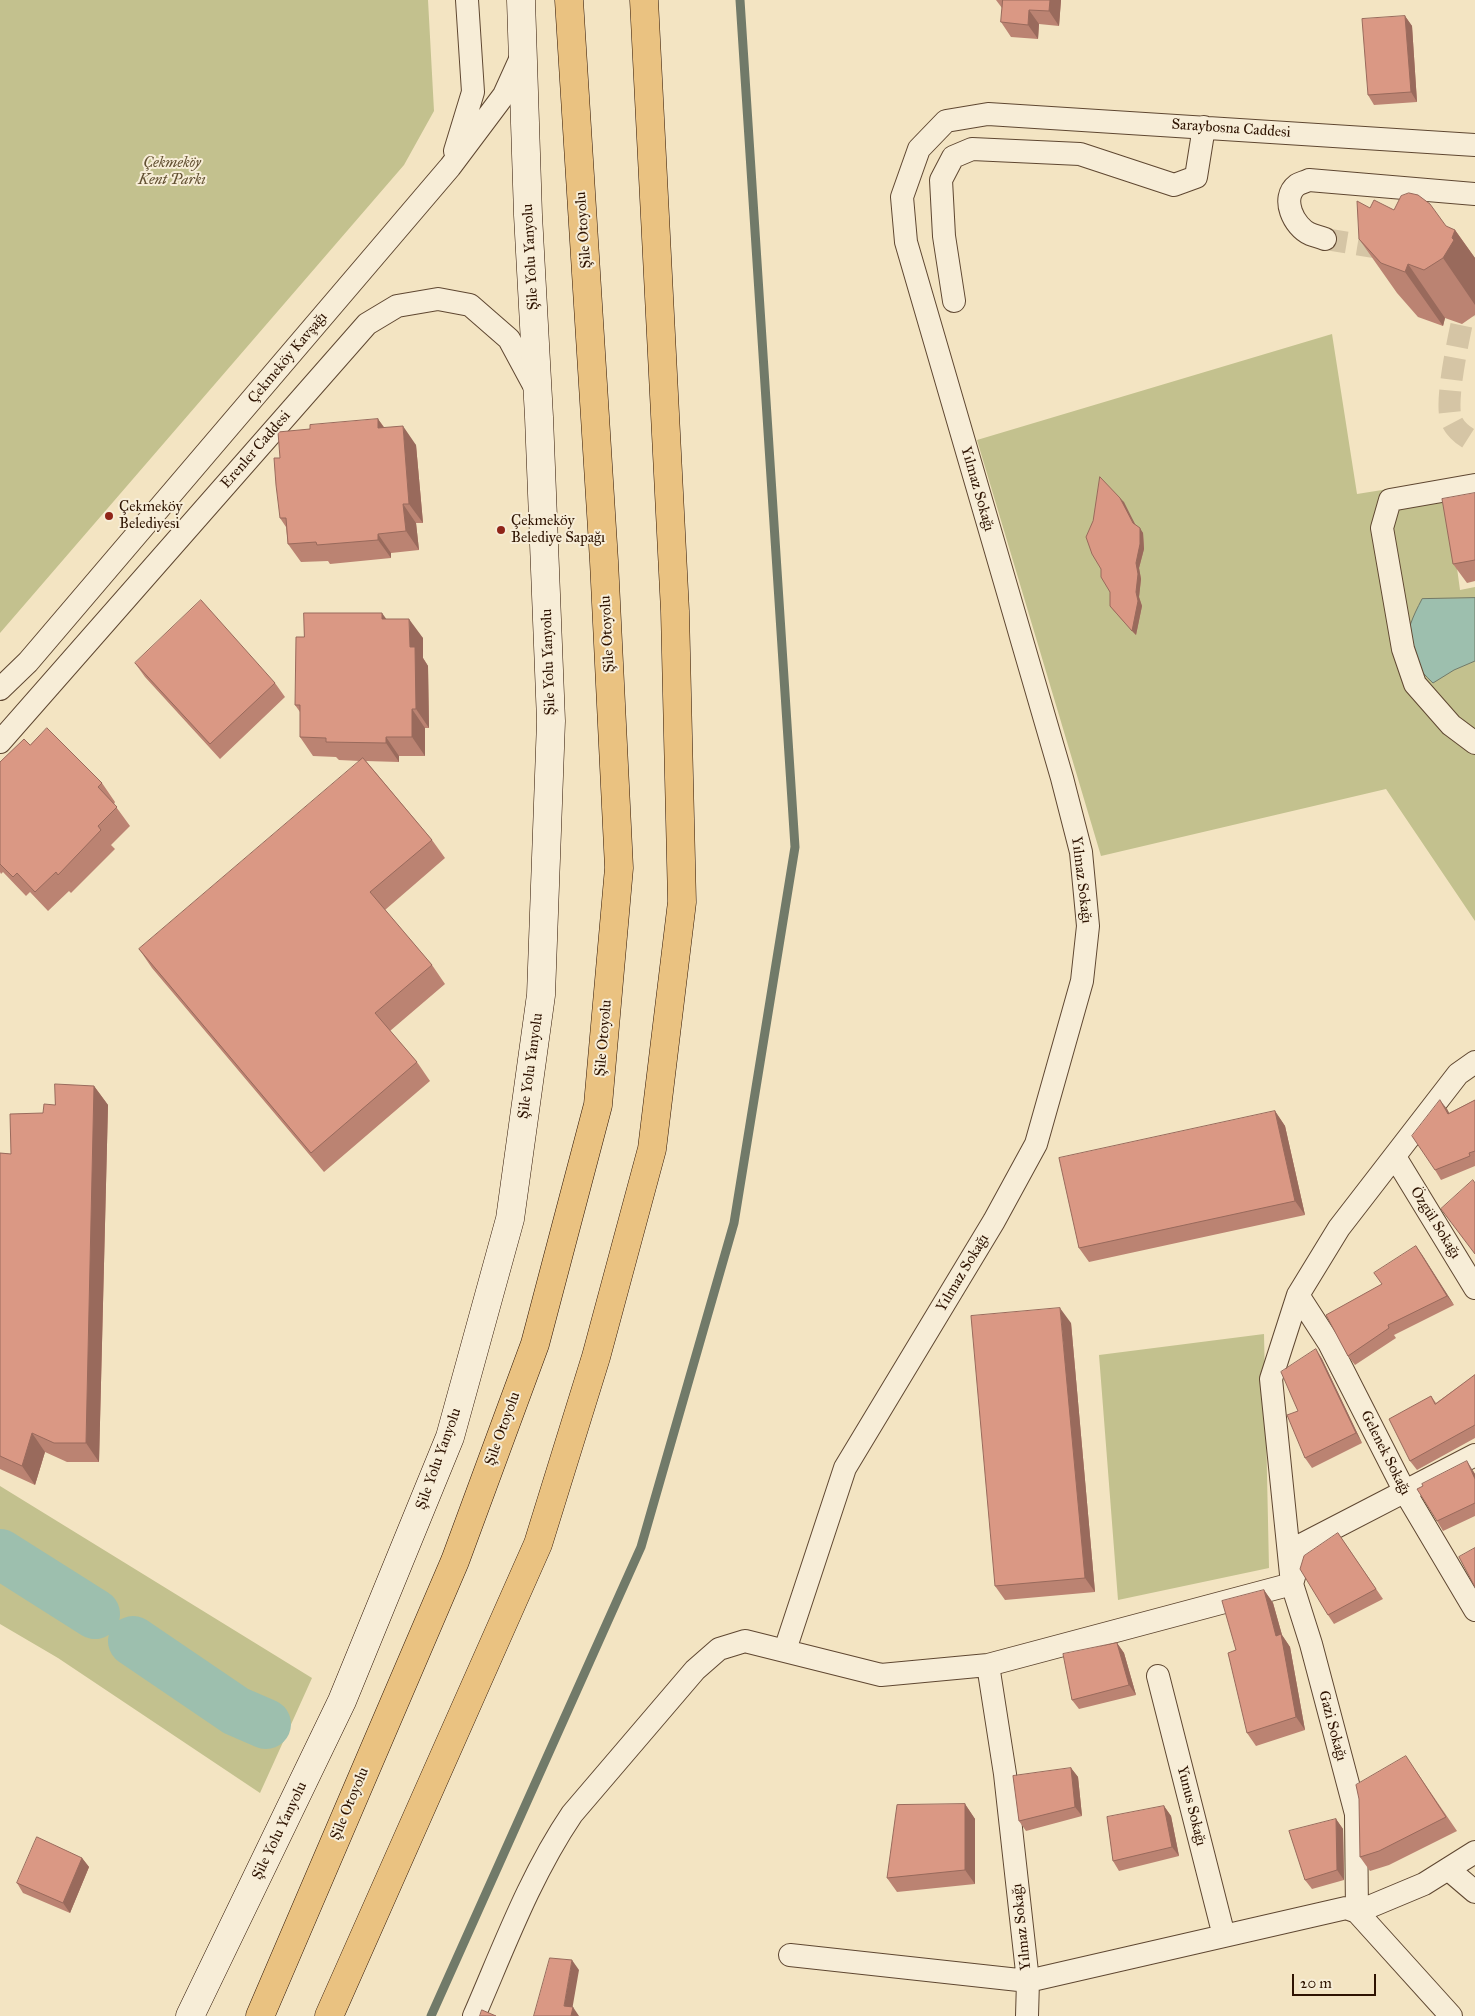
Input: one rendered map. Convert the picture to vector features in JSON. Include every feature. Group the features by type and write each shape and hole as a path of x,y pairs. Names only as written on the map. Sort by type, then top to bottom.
{"highway":[{"name":"Şile Otoyolu","path":"260,2016 461,1543 535,1344 598,1105 619,868 604,561 570,0"},
{"path":"329,2016 538,1544 596,1357 652,1149 682,902 675,611 644,0"}],"main road":[{"name":"Çekmeköy Kavşağı","path":"521,0 523,52"},
{"name":"Şile Yolu Yanyolu","path":"190,2016 342,1701 450,1437 510,1220 540,994 551,721 538,392 528,215 523,52"}],"street":[{"path":"450,167 473,92 467,0"},
{"name":"Çekmeköy Kavşağı","path":"0,689 28,662 450,167 504,95 523,52"},
{"name":"Saraybosna Caddesi","path":"988,114 1475,146"},
{"name":"Yılmaz Sokağı","path":"785,1650 845,1468 994,1221 1036,1144 1082,981 1088,926 1081,852 906,242 902,197 919,149 946,122 988,114"},
{"path":"954,301 944,236 941,180 953,157 972,149 1080,154 1174,185 1196,177 1204,127"},
{"path":"1325,239 1309,234 1294,221 1290,208 1290,196 1296,185 1308,180 1475,194"},
{"name":"Erenler Caddesi","path":"0,742 367,324 397,306 438,299 470,305 508,339 538,392"},
{"path":"1475,485 1390,500 1382,528 1403,649 1415,684 1451,725 1475,743"},
{"name":"Gazi Sokağı","path":"1357,1912 1356,1814 1311,1644 1292,1584 1272,1379 1298,1295 1339,1228 1395,1158 1458,1074 1475,1062"},
{"name":"Özgül Sokağı","path":"1395,1158 1475,1288"},
{"name":"Gelenek Sokağı","path":"1298,1295 1329,1343 1405,1492 1475,1610"},
{"path":"474,2016 541,1862 579,1806 706,1658 719,1649 746,1641 881,1675 988,1665 1292,1584 1303,1544 1475,1455"},
{"name":"Yılmaz Sokağı","path":"790,1955 1028,1981 1004,1774 988,1665"},
{"name":"Yunus Sokağı","path":"1158,1676 1224,1936"},
{"path":"1357,1912 1424,1884 1475,1852"},
{"path":"1448,1869 1475,1892"},
{"path":"1027,2016 1028,1981 1346,1908 1357,1912 1451,2016"}],"green space":[{"name":"Çekmeköy Kent Parkı","path":"0,0 428,0 434,111 404,165 0,633"},
{"path":"1332,334 1357,494 1445,480 1460,590 1475,587 1475,921 1386,789 1101,856 977,440"},
{"path":"1264,1334 1269,1568 1118,1600 1099,1355"},
{"path":"0,1486 312,1678 260,1793 58,1658 0,1624"}],"shaded area":[{"path":"1475,598 1475,661 1454,670 1433,683 1422,672 1410,653 1408,634 1415,612 1422,599"}],"building":[{"path":"1003,0 1050,0 1049,11 1029,10 1028,25 1001,22"},
{"path":"1405,16 1411,92 1368,95 1362,19"},
{"path":"1409,193 1418,195 1430,204 1446,226 1455,230 1452,238 1454,240 1443,258 1424,270 1408,264 1405,272 1381,263 1359,239 1357,201 1370,208 1374,200 1394,210 1401,196"},
{"path":"378,419 378,428 403,426 409,504 403,504 406,531 378,534 378,540 317,545 316,542 288,544 286,518 280,518 276,485 274,458 280,458 278,432 310,429 310,425"},
{"path":"1100,477 1120,498 1133,523 1140,528 1140,544 1136,563 1138,574 1136,592 1138,601 1132,631 1110,606 1110,592 1101,577 1101,569 1092,554 1086,537 1093,521"},
{"path":"1475,493 1475,560 1453,564 1442,499"},
{"path":"201,600 275,683 210,744 135,663"},
{"path":"304,613 382,613 382,619 409,619 410,647 415,647 416,709 412,709 412,737 386,737 386,743 326,742 326,738 300,737 300,705 295,705 296,637 304,637"},
{"path":"47,728 102,783 98,787 117,807 98,826 101,830 58,875 56,872 35,892 17,873 13,877 0,864 0,762 24,739 30,745"},
{"path":"363,758 432,840 370,892 432,965 375,1013 417,1062 311,1153 139,949"},
{"path":"55,1084 94,1086 86,1443 54,1443 32,1433 22,1466 0,1456 0,1153 11,1154 10,1114 43,1113 44,1104 55,1105"},
{"path":"1440,1100 1448,1114 1475,1100 1475,1151 1469,1153 1470,1156 1435,1170 1412,1136"},
{"path":"1275,1111 1295,1201 1079,1248 1059,1158"},
{"path":"1473,1180 1475,1183 1475,1254 1441,1209"},
{"path":"1416,1246 1447,1296 1388,1325 1389,1328 1348,1356 1326,1315 1382,1284 1374,1273"},
{"path":"1060,1308 1085,1578 995,1586 971,1316"},
{"path":"1316,1349 1356,1433 1305,1458 1287,1415 1298,1411 1281,1372"},
{"path":"1475,1375 1475,1425 1410,1461 1389,1419 1431,1396 1435,1404"},
{"path":"1467,1461 1475,1479 1475,1503 1437,1521 1417,1489 1423,1486 1422,1484"},
{"path":"1338,1533 1376,1589 1328,1615 1300,1569 1304,1556"},
{"path":"1475,1548 1475,1587 1459,1557"},
{"path":"1264,1590 1276,1636 1281,1634 1296,1717 1247,1733 1228,1653 1236,1650 1222,1601"},
{"path":"1117,1643 1129,1685 1072,1700 1063,1654"},
{"path":"1406,1756 1446,1817 1379,1851 1360,1857 1359,1799 1356,1785"},
{"path":"1071,1768 1075,1807 1019,1821 1013,1776"},
{"path":"965,1804 965,1870 887,1878 897,1805"},
{"path":"1164,1806 1172,1847 1113,1861 1107,1817"},
{"path":"1336,1819 1337,1870 1305,1880 1289,1831"},
{"path":"37,1837 82,1858 63,1903 17,1883"},
{"path":"550,1958 572,1960 564,2006 573,2007 571,2016 534,2016"},
{"path":"482,2010 496,2016 480,2016"}],"waterway":[{"path":"431,2016 641,1547 734,1223 795,847 740,0"},
{"path":"0,1554 95,1614"},
{"path":"133,1641 236,1711 266,1724"}],"tunnel":[{"path":"1325,239 1393,250"},
{"path":"1468,293 1452,376 1450,408 1451,419 1455,426 1464,436 1475,442"}],"place":[{"name":"Çekmeköy Belediyesi","path":"109,516"},
{"name":"Çekmeköy Belediye Sapağı","path":"501,530"}]}
